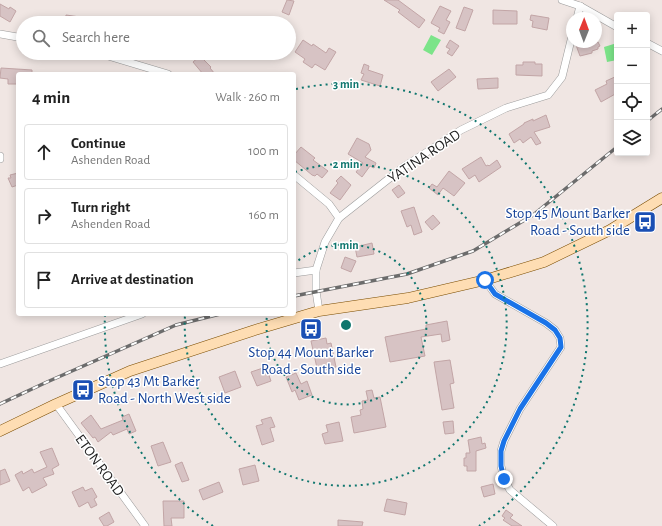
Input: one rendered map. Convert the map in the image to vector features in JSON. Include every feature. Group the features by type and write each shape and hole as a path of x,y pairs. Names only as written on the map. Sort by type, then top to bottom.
{"main road":[{"path":"0,431 130,371 241,334 319,312 408,298 485,280 544,262 610,230 662,198"}],"street":[{"path":"562,0 580,6 614,25"},
{"path":"578,12 580,6"},
{"path":"0,34 16,37"},
{"path":"650,45 662,51"},
{"name":"YATINA ROAD","path":"319,312 316,291 316,270 325,242 339,218 405,166 460,130 506,108 548,95 562,77 569,48"},
{"path":"121,60 161,72"},
{"path":"296,177 328,204 339,218"},
{"path":"296,273 316,270"},
{"path":"485,280 495,294 546,323 555,330 560,338 561,347 520,409 504,441 501,451 501,466 504,479 510,490 553,526"},
{"path":"0,364 136,316"},
{"name":"ETON ROAD","path":"56,404 145,526"}],"green space":[{"path":"431,35 441,40 432,55 423,50"},
{"path":"614,44 614,61 607,62 604,47"}],"building":[{"path":"287,0 294,1 289,15 282,12"},
{"path":"384,0 398,0 425,20 419,28 398,12 400,10"},
{"path":"0,4 9,9 10,7 16,11 10,22 0,16"},
{"path":"440,6 451,11 446,20 450,22 444,34 438,31 440,28 431,23"},
{"path":"464,7 473,10 465,31 456,28"},
{"path":"493,10 517,11 517,24 493,24"},
{"path":"531,15 549,18 547,30 532,27 533,21 530,20"},
{"path":"303,40 312,46 313,44 326,53 329,48 336,52 325,70 315,64 312,68 303,62 305,59 296,53"},
{"path":"450,40 459,46 452,56 447,53 450,49 446,47"},
{"path":"577,48 598,48 592,51 592,53 580,56"},
{"path":"195,60 204,60 211,67 210,68 213,72 201,72 193,62"},
{"path":"523,62 535,62 535,64 542,64 542,76 516,75 516,65 523,65"},
{"path":"364,64 369,66 368,70 383,75 380,86 361,80 364,74 361,73"},
{"path":"1,68 32,70 32,72 16,72 16,84 8,84 8,79 0,78"},
{"path":"449,69 456,77 438,91 431,82"},
{"path":"614,77 614,95 601,102 595,90 607,84 606,81"},
{"path":"498,78 498,88 478,89 477,79"},
{"path":"546,115 550,127 534,132 541,143 536,145 531,137 523,143 520,139 514,143 509,134 524,123"},
{"path":"357,138 369,144 371,150 365,157 376,163 374,168 370,166 362,177 356,172 363,163 348,154"},
{"path":"301,147 315,158 313,160 328,171 322,178 317,174 315,176 312,175 296,162 296,153"},
{"path":"481,157 486,166 489,166 497,160 501,167 479,182 475,175 469,179 462,169"},
{"path":"449,171 465,183 454,196 443,188 438,195 429,188 432,184 437,187"},
{"path":"16,174 16,186 12,187 8,178 11,178 10,175"},
{"path":"341,176 351,185 340,200 330,193 338,183 336,181"},
{"path":"399,185 405,193 398,198 392,190"},
{"path":"414,207 422,232 414,235 411,225 407,227 401,211"},
{"path":"433,215 440,223 432,230 425,222"},
{"path":"372,243 374,254 357,257 355,247"},
{"path":"345,257 356,261 351,272 341,268"},
{"path":"447,321 450,340 442,342 441,334 421,337 425,356 390,362 385,337 426,329 426,325"},
{"path":"326,338 327,344 331,343 336,367 324,370 323,367 317,368 311,341"},
{"path":"450,360 454,383 450,384 454,408 442,410 434,362"},
{"path":"266,367 271,381 257,386 251,372"},
{"path":"235,371 241,387 225,393 219,377"},
{"path":"296,373 301,384 307,381 312,395 299,400 295,390 292,392 286,377"},
{"path":"372,390 374,398 380,397 386,427 354,433 351,417 361,415 360,410 363,409 362,401 368,400 366,391"},
{"path":"129,414 136,431 129,434 127,429 113,435 111,432 98,442 81,423 91,415 101,429 123,420 122,417"},
{"path":"271,417 275,427 270,428 274,441 262,445 256,426 263,424 261,420"},
{"path":"453,421 454,433 445,434 443,422"},
{"path":"339,422 343,441 325,444 322,434 328,432 326,425"},
{"path":"481,437 482,444 485,443 486,448 476,451 476,471 467,471 467,466 464,466 464,458 466,458 466,453 470,453 468,440"},
{"path":"163,442 171,462 158,466 151,446"},
{"path":"52,448 59,465 52,469 54,474 43,478 47,485 32,493 29,487 23,491 15,475 22,471 23,474 32,469 34,473 47,467 40,452"},
{"path":"182,462 189,480 182,482 175,465"},
{"path":"255,465 259,481 243,485 239,469"},
{"path":"5,469 10,481 0,485 0,471"},
{"path":"219,482 223,492 203,500 199,490"},
{"path":"493,484 495,494 484,497 481,487"},
{"path":"83,487 85,491 92,488 97,497 94,499 97,505 91,508 88,502 79,507 72,492"},
{"path":"387,499 407,503 405,515 384,511"},
{"path":"163,501 184,501 184,518 171,518 172,526 164,526"},
{"path":"506,510 513,515 510,518 522,526 512,526 503,520 505,518 502,516"},
{"path":"109,512 114,522 104,526 99,518"},
{"path":"338,520 363,522 362,526 338,526"}],"railway":[{"path":"648,120 662,109"},
{"path":"296,296 407,274 473,251 533,215 614,149"},
{"path":"0,404 176,325 212,316"}],"place":[{"name":"Stop 45 Mount Barker Road - South side","path":"645,222"},
{"name":"Stop 44 Mount Barker Road - South side","path":"311,329"},
{"name":"Stop 43 Mt Barker Road - North West side","path":"83,390"}],"route":[{"path":"485,280 495,294 521,308 555,330 560,338 561,347 520,409 504,441 501,451 501,466 504,479"}]}
